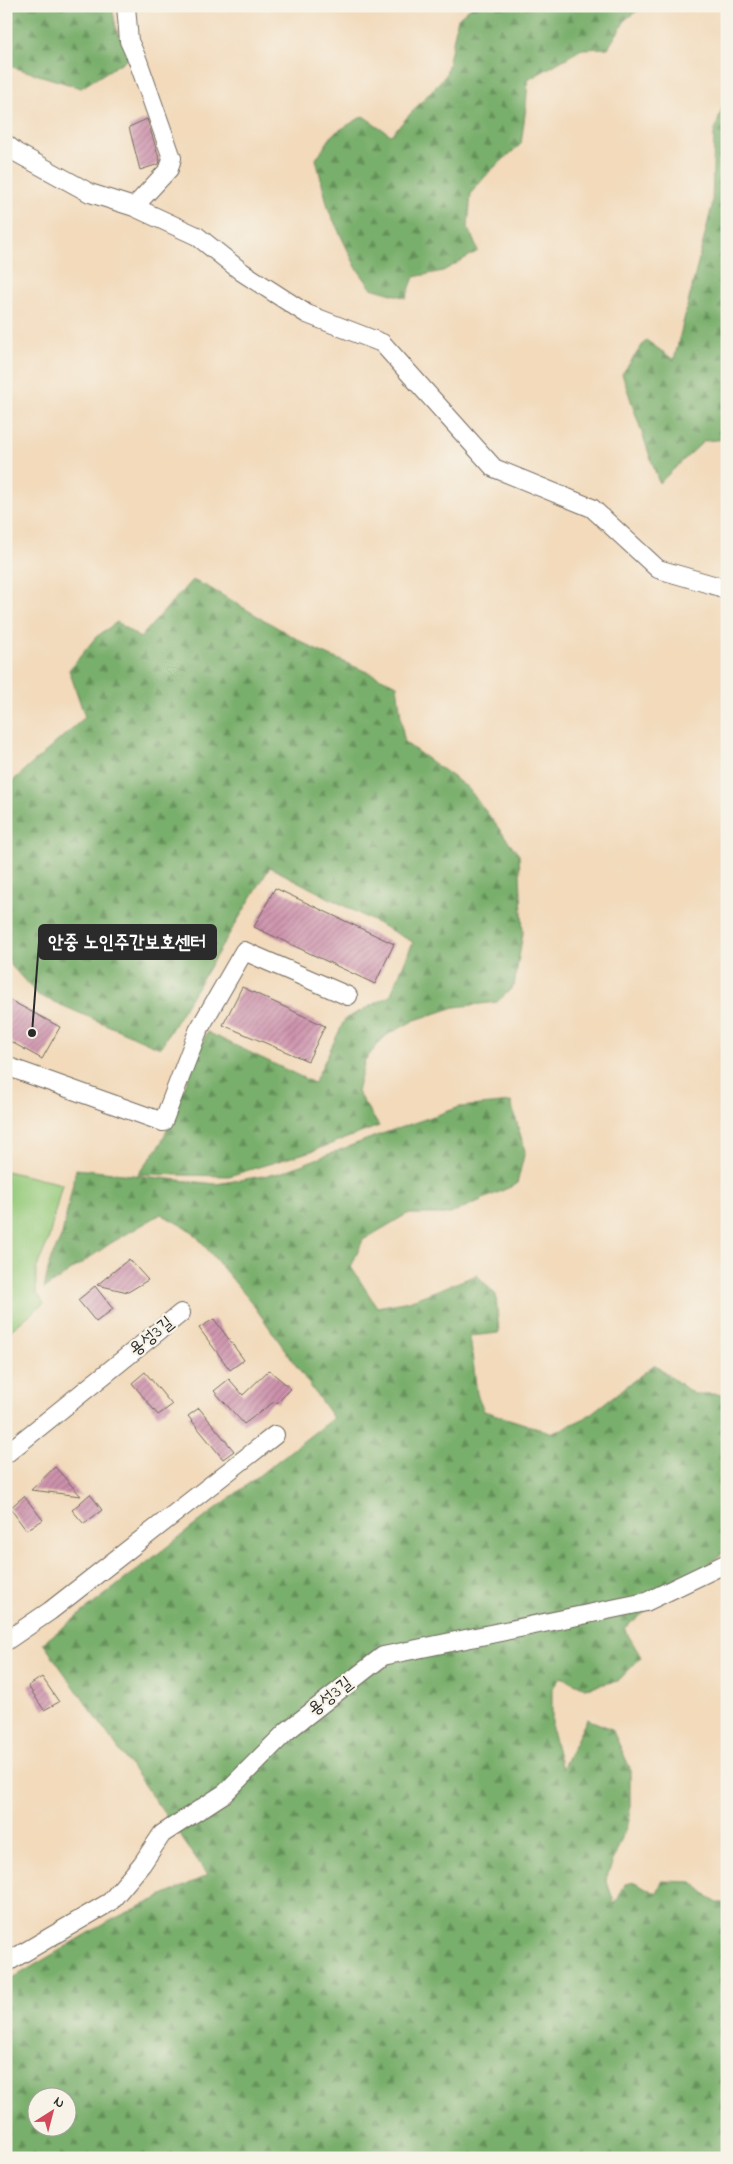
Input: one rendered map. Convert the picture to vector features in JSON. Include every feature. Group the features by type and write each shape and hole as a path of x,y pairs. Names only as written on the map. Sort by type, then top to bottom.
{"street":[{"path":"126,6 129,41 138,61 172,158 169,170 134,207"},
{"path":"6,144 17,154 90,193 134,207 197,236 242,272 308,314 382,343 494,468 592,508 658,568 720,587 727,591"},
{"path":"6,1066 163,1122 198,1030 244,951 348,996"},
{"name":"용성3길","path":"6,1454 181,1313"},
{"path":"6,1641 50,1611 275,1435"},
{"name":"용성3길","path":"6,1963 110,1902 142,1864 162,1834 225,1793 287,1731 383,1656 646,1602 727,1563"}],"green space":[{"path":"6,6 112,6 116,28 129,58 81,88 6,65"},
{"path":"472,6 644,6 626,19 608,48 582,49 528,80 521,144 490,171 471,193 468,227 478,251 443,271 414,277 406,298 371,288 356,267 329,211 316,159 333,134 363,116 391,135 446,75 458,18"},
{"path":"727,92 727,439 704,441 659,483 622,374 646,340 674,360 712,206 714,134"},
{"path":"192,580 208,587 314,649 397,685 404,742 468,788 519,855 523,933 514,986 497,1002 455,1007 415,1020 385,1036 365,1060 357,1092 379,1126 315,1150 229,1176 138,1174 161,1144 207,1032 314,1083 345,1019 390,996 413,942 270,867 160,1048 38,995 6,960 6,787 85,717 69,670 96,637 117,622 140,638"},
{"path":"511,1102 525,1151 517,1184 450,1214 407,1214 363,1240 351,1267 377,1307 409,1301 477,1275 496,1295 499,1333 470,1336 477,1394 484,1411 553,1433 585,1418 654,1365 694,1394 724,1394 727,1392 727,1550 624,1628 641,1657 618,1681 585,1688 561,1677 552,1689 552,1730 562,1769 587,1719 612,1729 630,1768 630,1817 606,1879 615,1905 625,1884 635,1882 657,1894 662,1881 692,1882 717,1903 727,1903 727,2158 6,2158 6,1982 109,1921 208,1875 43,1643 333,1418 252,1303 193,1232 161,1214 111,1243 44,1289 50,1261 62,1235 76,1169 216,1184 280,1173 376,1136 460,1107"},
{"path":"6,1171 62,1184 48,1241 36,1270 36,1292 44,1303 6,1334"}],"building":[{"path":"147,119 160,161 159,164 140,170 129,127"},
{"path":"275,888 394,944 375,984 254,927"},
{"path":"242,987 325,1026 308,1061 223,1025"},
{"path":"6,998 60,1027 42,1059 6,1039"},
{"path":"129,1259 148,1280 128,1292 97,1285"},
{"path":"95,1286 113,1309 96,1322 78,1300"},
{"path":"214,1319 244,1360 230,1370 199,1328"},
{"path":"269,1370 291,1389 277,1403 275,1401 244,1424 214,1391 229,1379 243,1395"},
{"path":"145,1372 172,1405 158,1415 132,1383"},
{"path":"199,1408 234,1451 223,1459 188,1416"},
{"path":"55,1467 81,1496 31,1490"},
{"path":"90,1494 102,1510 84,1524 72,1510"},
{"path":"24,1496 43,1520 26,1530 10,1508"},
{"path":"42,1677 59,1702 44,1710 28,1686"}],"place":[{"name":"안중 노인주간보호센터","path":"32,1033"}]}
